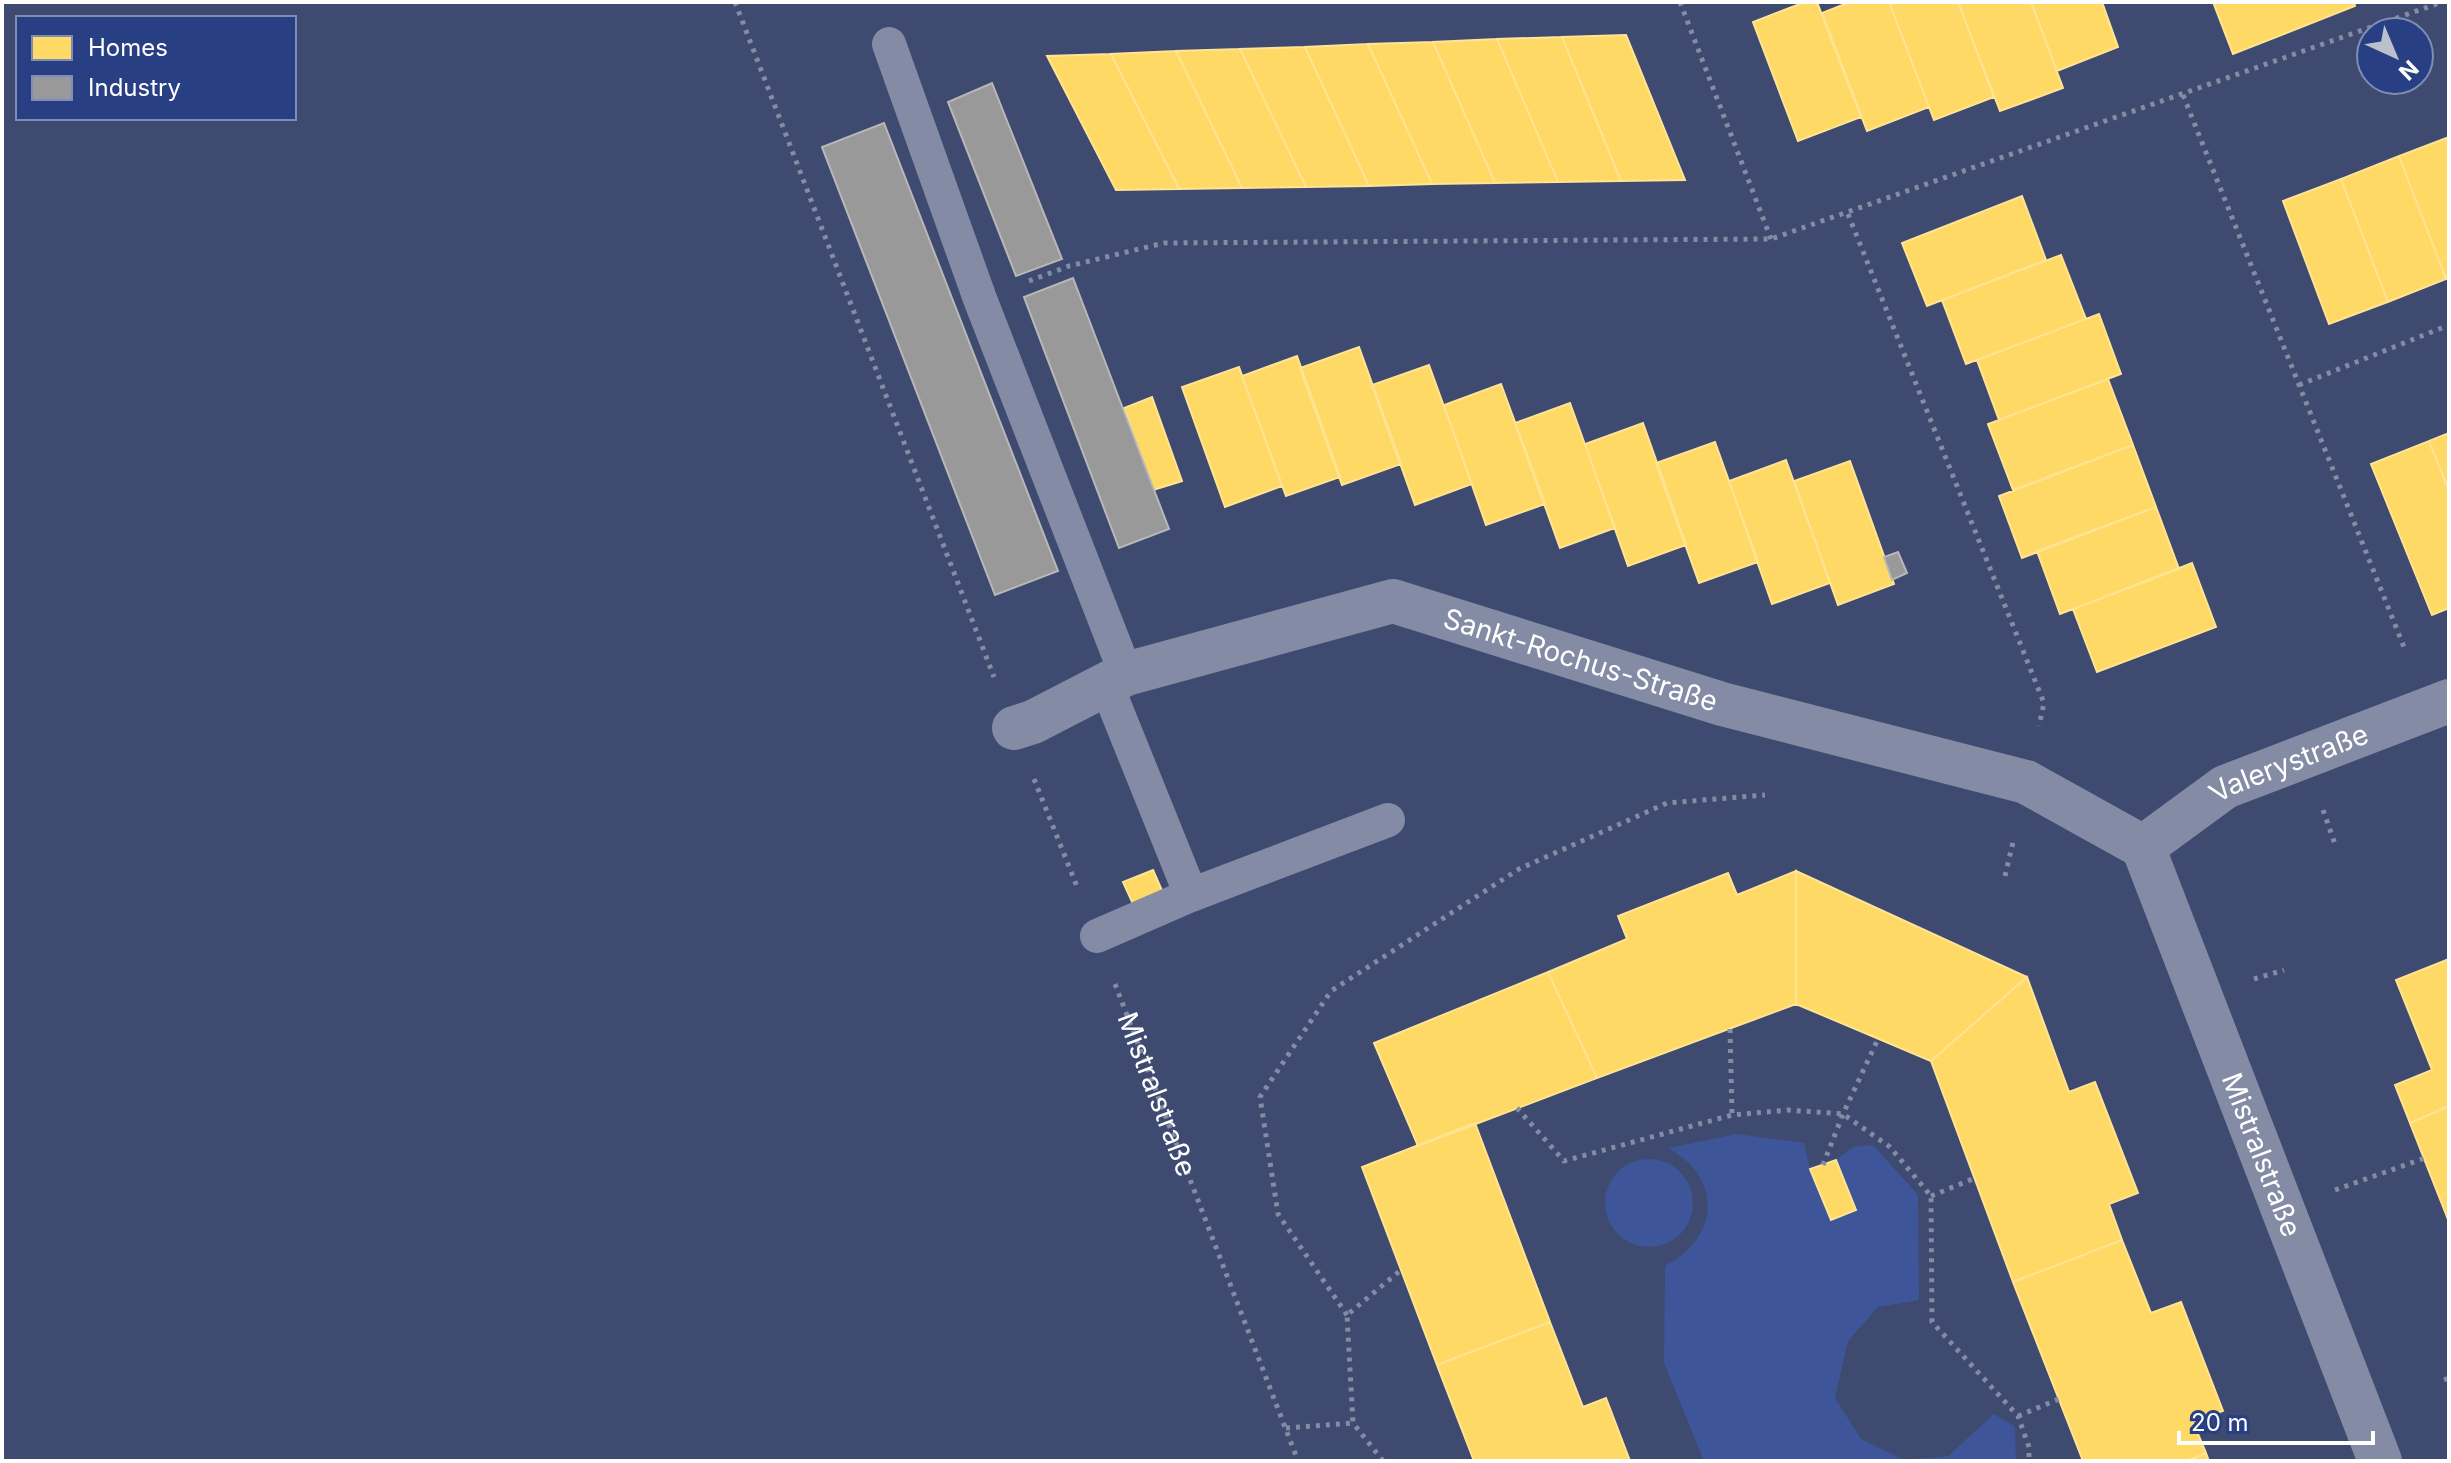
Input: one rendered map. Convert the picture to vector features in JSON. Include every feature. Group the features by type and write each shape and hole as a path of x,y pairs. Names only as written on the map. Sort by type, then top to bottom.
{"street":[{"name":"Sankt-Rochus-Straße","path":"1014,728 1033,722 1116,679 1393,601 1722,704 2026,782 2143,847"},
{"name":"Valerystraße","path":"2143,847 2225,787 2449,701"},
{"name":"Mistralstraße","path":"2143,847 2380,1461"}],"lane":[{"path":"889,44 1191,895"},
{"path":"1097,936 1191,895 1388,820"}],"path":[{"name":"Mistralstraße","path":"736,2 1298,1461"},
{"path":"1680,2 1771,239"},
{"path":"980,299 1069,266 1164,243 1771,239 2442,2"},
{"path":"2183,95 2406,652"},
{"path":"1848,214 2044,703"},
{"path":"2299,385 2449,325"},
{"path":"1383,1461 1353,1423 1347,1315 1278,1214 1260,1097 1331,991 1519,869 1667,803 1765,795"},
{"path":"1730,1029 1732,1115"},
{"path":"1823,1165 1878,1039"},
{"path":"1517,1108 1564,1161 1732,1115 1788,1110 1843,1114 1890,1147 1931,1196 1932,1322 2018,1416 2029,1447 2029,1461"},
{"path":"2283,1210 2425,1158"},
{"path":"1931,1196 1975,1178"},
{"path":"1347,1315 1401,1270"},
{"path":"2018,1416 2059,1399"},
{"path":"1286,1428 1353,1423"}],"shaded area":[{"path":"1737,1134 1804,1143 1810,1169 1831,1220 1856,1210 1836,1160 1853,1147 1873,1145 1918,1195 1919,1300 1878,1307 1848,1341 1835,1398 1861,1439 1904,1460 1948,1456 1994,1414 2015,1427 2016,1461 1704,1461 1664,1363 1665,1266 1696,1240 1705,1224 1708,1207 1706,1191 1698,1175 1686,1160 1668,1148"},
{"path":"1649,1159 1674,1166 1686,1178 1693,1203 1686,1228 1674,1240 1649,1247 1624,1240 1612,1228 1605,1203 1612,1178 1624,1166"}],"building: Homes":[{"path":"1805,2 1817,2 1861,117 1798,141 1753,22"},
{"path":"1850,2 1889,2 1929,107 1867,131 1822,13"},
{"path":"1889,2 1958,2 1994,97 1934,120"},
{"path":"1958,2 2031,2 2063,88 2000,111"},
{"path":"2031,2 2102,2 2118,47 2057,71"},
{"path":"2213,2 2354,2 2355,6 2233,54"},
{"path":"1626,35 1685,180 1621,181 1562,37"},
{"path":"1562,37 1621,181 1558,182 1497,39"},
{"path":"1497,39 1558,182 1495,183 1433,42"},
{"path":"1433,42 1495,183 1432,184 1368,44"},
{"path":"1368,44 1432,184 1369,186 1305,47"},
{"path":"1305,47 1369,186 1306,187 1240,49"},
{"path":"1240,49 1306,187 1242,188 1176,51"},
{"path":"1176,51 1242,188 1179,189 1111,54"},
{"path":"1111,54 1179,189 1116,190 1047,56"},
{"path":"2449,137 2449,278 2446,279 2399,156"},
{"path":"2399,156 2446,279 2388,302 2341,179"},
{"path":"2341,179 2388,302 2329,324 2283,201"},
{"path":"2022,196 2046,260 1927,306 1902,243"},
{"path":"2061,255 2086,319 1966,364 1942,300"},
{"path":"2099,314 2121,374 1999,420 1977,360"},
{"path":"1359,347 1401,464 1342,485 1300,368"},
{"path":"1297,356 1340,477 1286,496 1242,376"},
{"path":"1429,365 1472,484 1415,505 1372,385"},
{"path":"1239,367 1282,486 1225,507 1182,387"},
{"path":"2108,379 2133,445 2013,490 1988,424"},
{"path":"1501,384 1545,504 1486,525 1444,405"},
{"path":"1152,397 1182,481 1153,490 1124,408"},
{"path":"1570,403 1615,528 1560,548 1515,423"},
{"path":"1643,423 1686,545 1628,566 1585,444"},
{"path":"2449,433 2449,491 2429,441"},
{"path":"2429,441 2449,491 2449,608 2432,615 2371,464"},
{"path":"1715,442 1758,562 1699,583 1656,463"},
{"path":"2133,445 2156,507 2022,558 1999,496"},
{"path":"1786,460 1830,583 1772,604 1729,481"},
{"path":"1850,461 1894,584 1838,605 1794,481"},
{"path":"2156,507 2179,569 2060,614 2037,551"},
{"path":"2192,563 2216,627 2097,672 2073,609"},
{"path":"1153,870 1167,902 1138,915 1123,882"},
{"path":"1796,871 1796,1004 1597,1078 1548,972 1627,939 1618,916 1728,873 1737,895"},
{"path":"1796,871 2027,977 1931,1061 1796,1004"},
{"path":"2449,959 2449,1106 2410,1123 2395,1085 2432,1070 2396,980"},
{"path":"1548,972 1597,1078 1418,1146 1374,1043"},
{"path":"2027,977 2069,1092 2095,1082 2138,1193 2109,1204 2122,1240 2013,1282 1931,1061"},
{"path":"2449,1106 2449,1222 2410,1123"},
{"path":"1475,1123 1550,1322 1437,1365 1362,1167"},
{"path":"1836,1160 1856,1210 1831,1220 1810,1169"},
{"path":"2122,1240 2151,1313 2181,1302 2223,1411 2193,1422 2206,1453 2186,1461 2083,1461 2013,1282"},
{"path":"1550,1322 1583,1407 1606,1398 1630,1461 1474,1461 1437,1365"},
{"path":"2206,1453 2209,1461 2186,1461"}],"building: Industry":[{"path":"992,83 1062,259 1016,276 948,102"},
{"path":"884,123 1058,571 995,595 822,147"},
{"path":"1073,278 1169,529 1119,548 1024,297"},
{"path":"1898,552 1907,573 1892,580 1884,557"}]}
